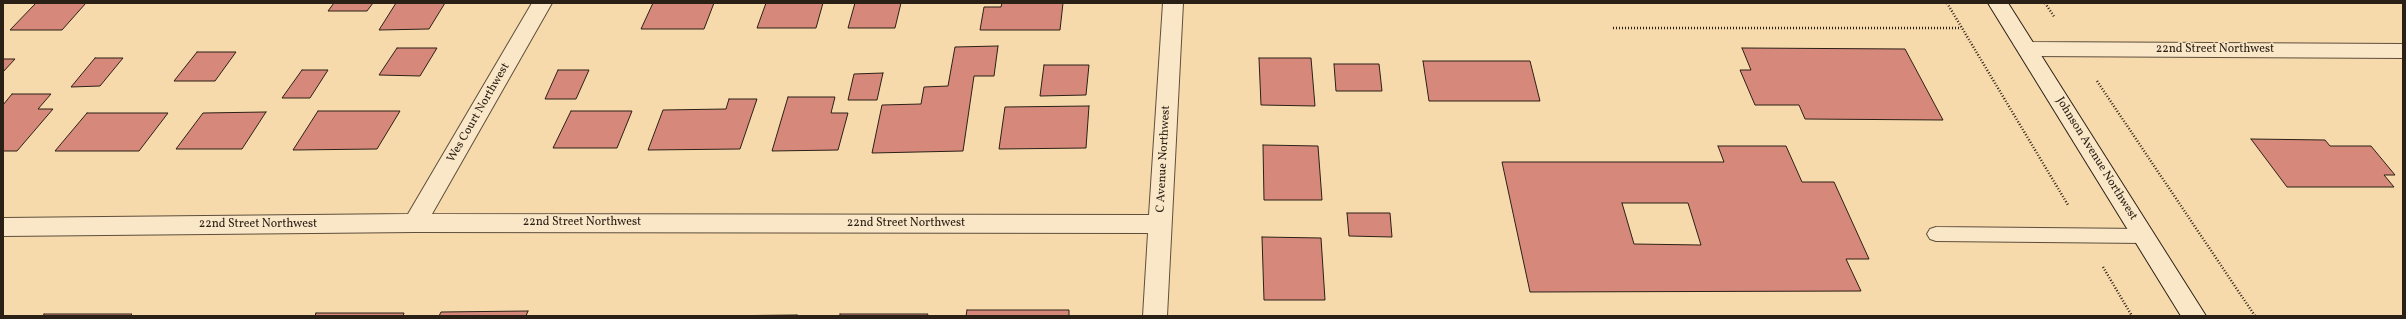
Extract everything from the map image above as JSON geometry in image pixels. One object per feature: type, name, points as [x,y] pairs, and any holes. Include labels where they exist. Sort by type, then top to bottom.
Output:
[{"type":"street","name":"Wes Court Northwest","points":[[415,223],[542,3]]},
{"type":"street","name":"C Avenue Northwest","points":[[1156,316],[1173,3]]},
{"type":"street","name":"Johnson Avenue Northwest","points":[[1998,3],[2194,316]]},
{"type":"street","name":"22nd Street Northwest","points":[[2028,49],[2403,51]]},
{"type":"street","name":"22nd Street Northwest","points":[[3,227],[415,223],[1160,224]]},
{"type":"lane","points":[[1936,234],[2144,236]]},
{"type":"path","points":[[1947,3],[2132,316]]},
{"type":"path","points":[[2045,3],[2255,316]]},
{"type":"path","points":[[1613,28],[1961,28]]},
{"type":"building","points":[[36,3],[86,3],[62,30],[10,30]]},
{"type":"building","points":[[334,3],[373,3],[367,11],[328,11]]},
{"type":"building","points":[[396,3],[445,3],[429,29],[379,30]]},
{"type":"building","points":[[653,3],[714,3],[704,29],[641,29]]},
{"type":"building","points":[[766,3],[823,3],[816,28],[757,28]]},
{"type":"building","points":[[855,3],[901,3],[895,28],[848,28]]},
{"type":"building","points":[[1002,3],[1063,3],[1060,30],[980,30],[984,7],[1001,7]]},
{"type":"building","points":[[998,46],[994,76],[974,76],[963,151],[872,153],[882,105],[921,104],[924,87],[948,86],[955,47]]},
{"type":"building","points":[[397,48],[437,48],[420,76],[379,75]]},
{"type":"building","points":[[1742,48],[1905,49],[1943,120],[1805,119],[1799,105],[1755,105],[1740,70],[1751,70]]},
{"type":"building","points":[[197,52],[236,52],[215,81],[174,81]]},
{"type":"building","points":[[95,58],[123,58],[100,86],[71,87]]},
{"type":"building","points":[[1259,58],[1311,58],[1315,106],[1261,105]]},
{"type":"building","points":[[3,59],[15,59],[3,72]]},
{"type":"building","points":[[1423,61],[1530,61],[1540,101],[1429,101]]},
{"type":"building","points":[[1334,64],[1379,64],[1382,91],[1336,91]]},
{"type":"building","points":[[1044,65],[1089,65],[1086,95],[1040,96]]},
{"type":"building","points":[[302,70],[328,70],[310,98],[282,98]]},
{"type":"building","points":[[558,70],[589,70],[576,99],[545,99]]},
{"type":"building","points":[[883,73],[877,100],[848,100],[854,74]]},
{"type":"building","points":[[12,94],[51,94],[38,109],[53,109],[17,151],[3,151],[3,105]]},
{"type":"building","points":[[788,97],[835,97],[831,113],[848,113],[838,150],[772,151]]},
{"type":"building","points":[[729,99],[757,99],[740,149],[648,150],[663,110],[726,109]]},
{"type":"building","points":[[1089,106],[1086,148],[999,149],[1005,107]]},
{"type":"building","points":[[318,111],[400,111],[377,149],[293,150]]},
{"type":"building","points":[[571,111],[632,111],[617,148],[553,148]]},
{"type":"building","points":[[266,112],[242,149],[176,149],[203,113]]},
{"type":"building","points":[[87,113],[168,113],[139,151],[55,151]]},
{"type":"building","points":[[2251,139],[2325,140],[2330,146],[2371,146],[2395,175],[2384,175],[2394,187],[2287,187]]},
{"type":"building","points":[[1263,145],[1318,146],[1322,200],[1264,200]]},
{"type":"building","points":[[1718,146],[1786,146],[1802,182],[1834,182],[1869,259],[1846,259],[1861,291],[1530,292],[1502,162],[1724,162]],"holes":[[[1622,203],[1688,203],[1701,245],[1634,244]]]},
{"type":"building","points":[[1347,213],[1390,213],[1392,237],[1349,236]]},
{"type":"building","points":[[1262,237],[1321,238],[1325,300],[1264,300]]},
{"type":"building","points":[[967,310],[1069,310],[1069,316],[966,316]]},
{"type":"building","points":[[528,311],[526,316],[439,316],[441,312]]},
{"type":"building","points":[[316,313],[404,313],[403,316],[315,316]]},
{"type":"building","points":[[44,314],[132,314],[130,316],[43,316]]},
{"type":"building","points":[[840,314],[928,314],[927,316],[840,316]]},
{"type":"building","points":[[797,315],[797,316],[709,316]]}]
